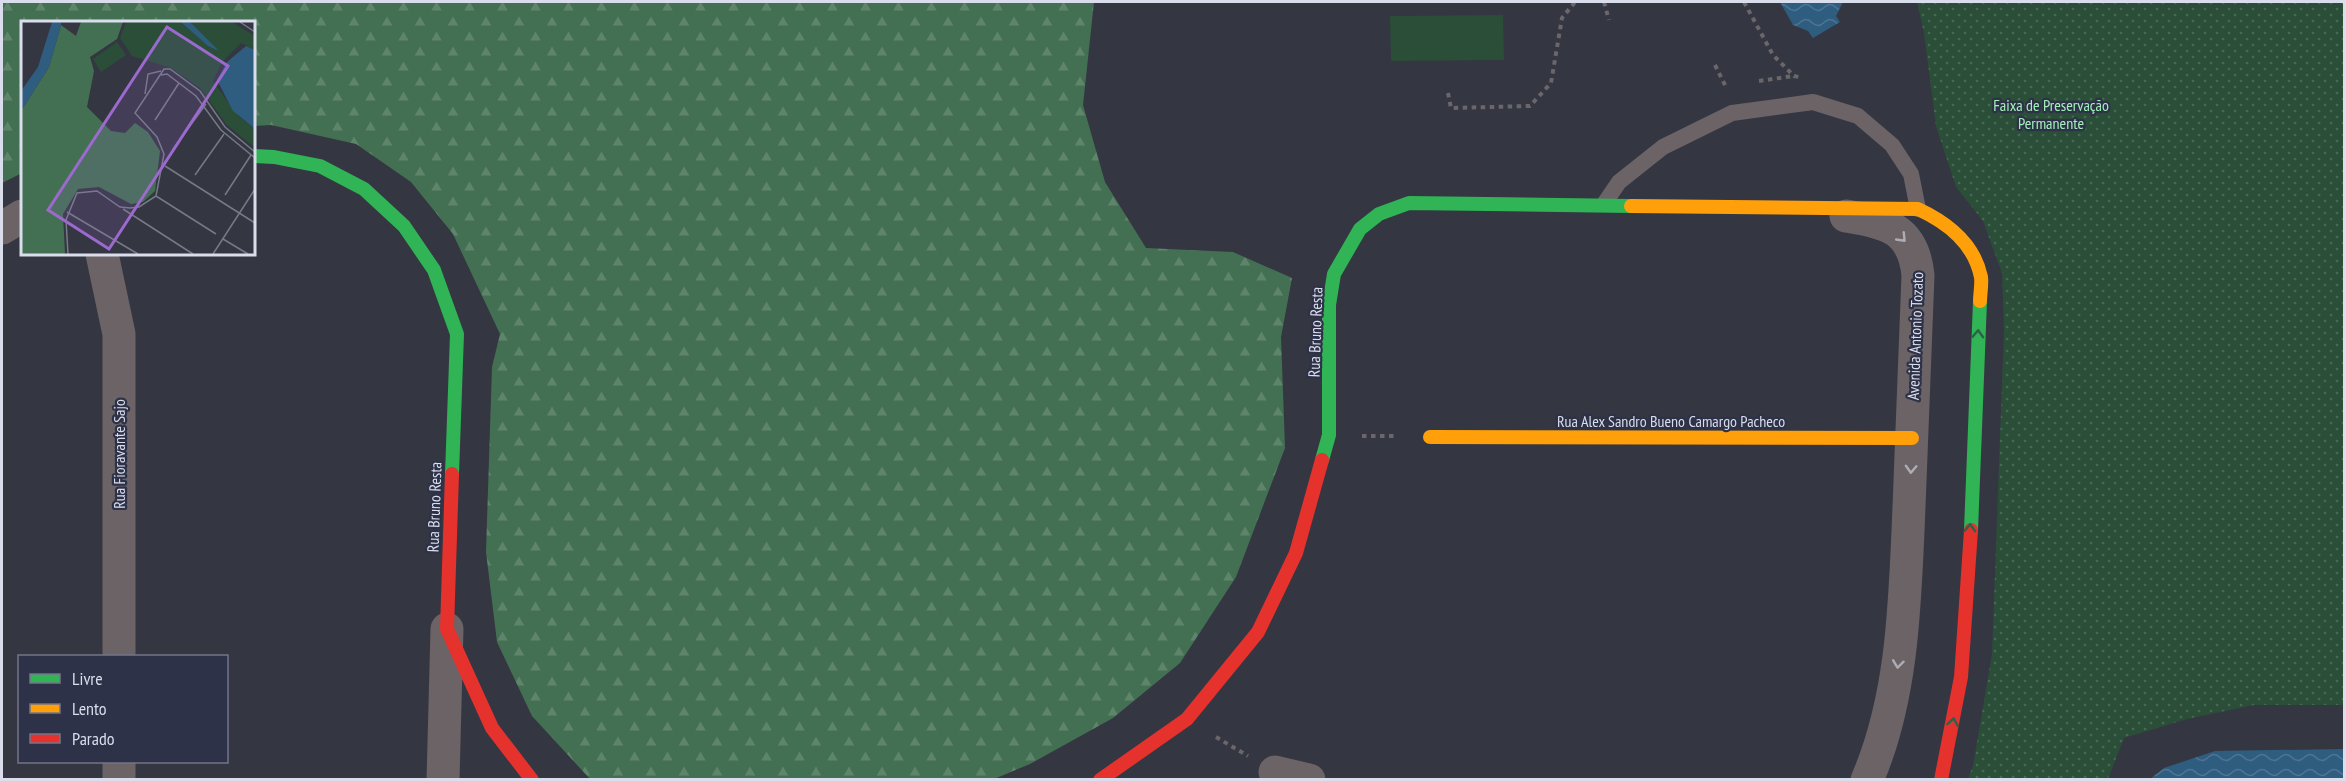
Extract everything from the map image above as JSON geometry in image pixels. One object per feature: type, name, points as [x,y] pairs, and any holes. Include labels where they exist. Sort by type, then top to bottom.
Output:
[{"type":"street","name":"Rua Bruno Resta","points":[[255,156],[274,157],[320,166],[364,189],[404,226],[434,270],[457,334],[447,629],[492,728],[532,780]]},
{"type":"street","name":"Rua Bruno Resta","points":[[1100,780],[1187,719],[1258,632],[1296,553],[1329,435],[1329,305],[1334,274],[1360,229],[1378,214],[1409,203],[1604,204],[1808,209]]},
{"type":"street","points":[[1808,209],[1918,208],[1943,219],[1961,234],[1973,252],[1981,278],[1968,591],[1960,677],[1941,780]]},
{"type":"street","name":"Avenida Antonio Tozato","points":[[1808,209],[1884,223],[1904,236],[1916,257],[1918,275],[1906,570],[1898,670],[1878,756],[1868,780]]},
{"type":"street","points":[[2,228],[21,217]]},
{"type":"street","name":"Rua Fioravante Sajo","points":[[102,255],[119,334],[119,655]]},
{"type":"street","name":"Rua Alex Sandro Bueno Camargo Pacheco","points":[[1430,437],[1912,438]]},
{"type":"street","points":[[443,780],[447,629]]},
{"type":"street","points":[[119,763],[119,780]]},
{"type":"street","points":[[1275,772],[1309,780]]},
{"type":"lane","points":[[1604,204],[1619,182],[1663,147],[1732,113],[1813,102],[1857,116],[1892,145],[1911,174],[1918,208]]},
{"type":"path","points":[[1448,93],[1451,108],[1530,106],[1551,83],[1562,18],[1575,2]]},
{"type":"path","points":[[1604,2],[1609,20]]},
{"type":"path","points":[[1715,65],[1728,90]]},
{"type":"path","points":[[1757,81],[1794,76]]},
{"type":"path","points":[[1329,435],[1430,437]]},
{"type":"path","points":[[1187,719],[1275,772]]},
{"type":"green space","points":[[2,2],[1094,2],[1083,105],[1105,182],[1146,248],[1233,252],[1292,278],[1281,337],[1285,448],[1236,577],[1180,663],[1113,718],[1030,764],[994,779],[590,779],[532,716],[497,642],[486,552],[492,367],[500,334],[453,234],[411,182],[356,144],[271,125],[255,126],[255,21],[21,21],[21,174],[2,183]]},
{"type":"green space","name":"Faixa de Preservação Permanente","points":[[1917,2],[2344,2],[2344,705],[2254,705],[2187,719],[2124,738],[2108,779],[1968,779],[1973,766],[1992,654],[2004,330],[2002,273],[1983,221],[1956,187],[1936,126],[1924,33]]},
{"type":"green space","points":[[1503,15],[1504,60],[1391,61],[1390,16]]},
{"type":"water","points":[[1780,2],[1843,2],[1836,16],[1840,22],[1813,38],[1808,31],[1793,25]]},
{"type":"water","points":[[2344,749],[2344,779],[2150,779],[2164,768],[2215,751]]},
{"type":"traffic: fast","points":[[255,156],[274,157],[320,166],[364,189],[404,226],[434,270],[457,334],[452,474]]},
{"type":"traffic: fast","points":[[1322,460],[1329,435],[1329,305],[1334,274],[1360,229],[1379,214],[1409,203],[1631,206]]},
{"type":"traffic: fast","points":[[1971,530],[1980,301]]},
{"type":"traffic: slow","points":[[1631,206],[1918,209],[1940,221],[1966,244],[1978,265],[1981,277],[1980,301]]},
{"type":"traffic: slow","points":[[1430,437],[1912,438]]},
{"type":"traffic: jam","points":[[1100,780],[1187,719],[1258,632],[1296,553],[1322,460]]},
{"type":"traffic: jam","points":[[452,474],[447,629],[492,728],[532,780]]},
{"type":"traffic: jam","points":[[1941,780],[1961,677],[1971,530]]}]
